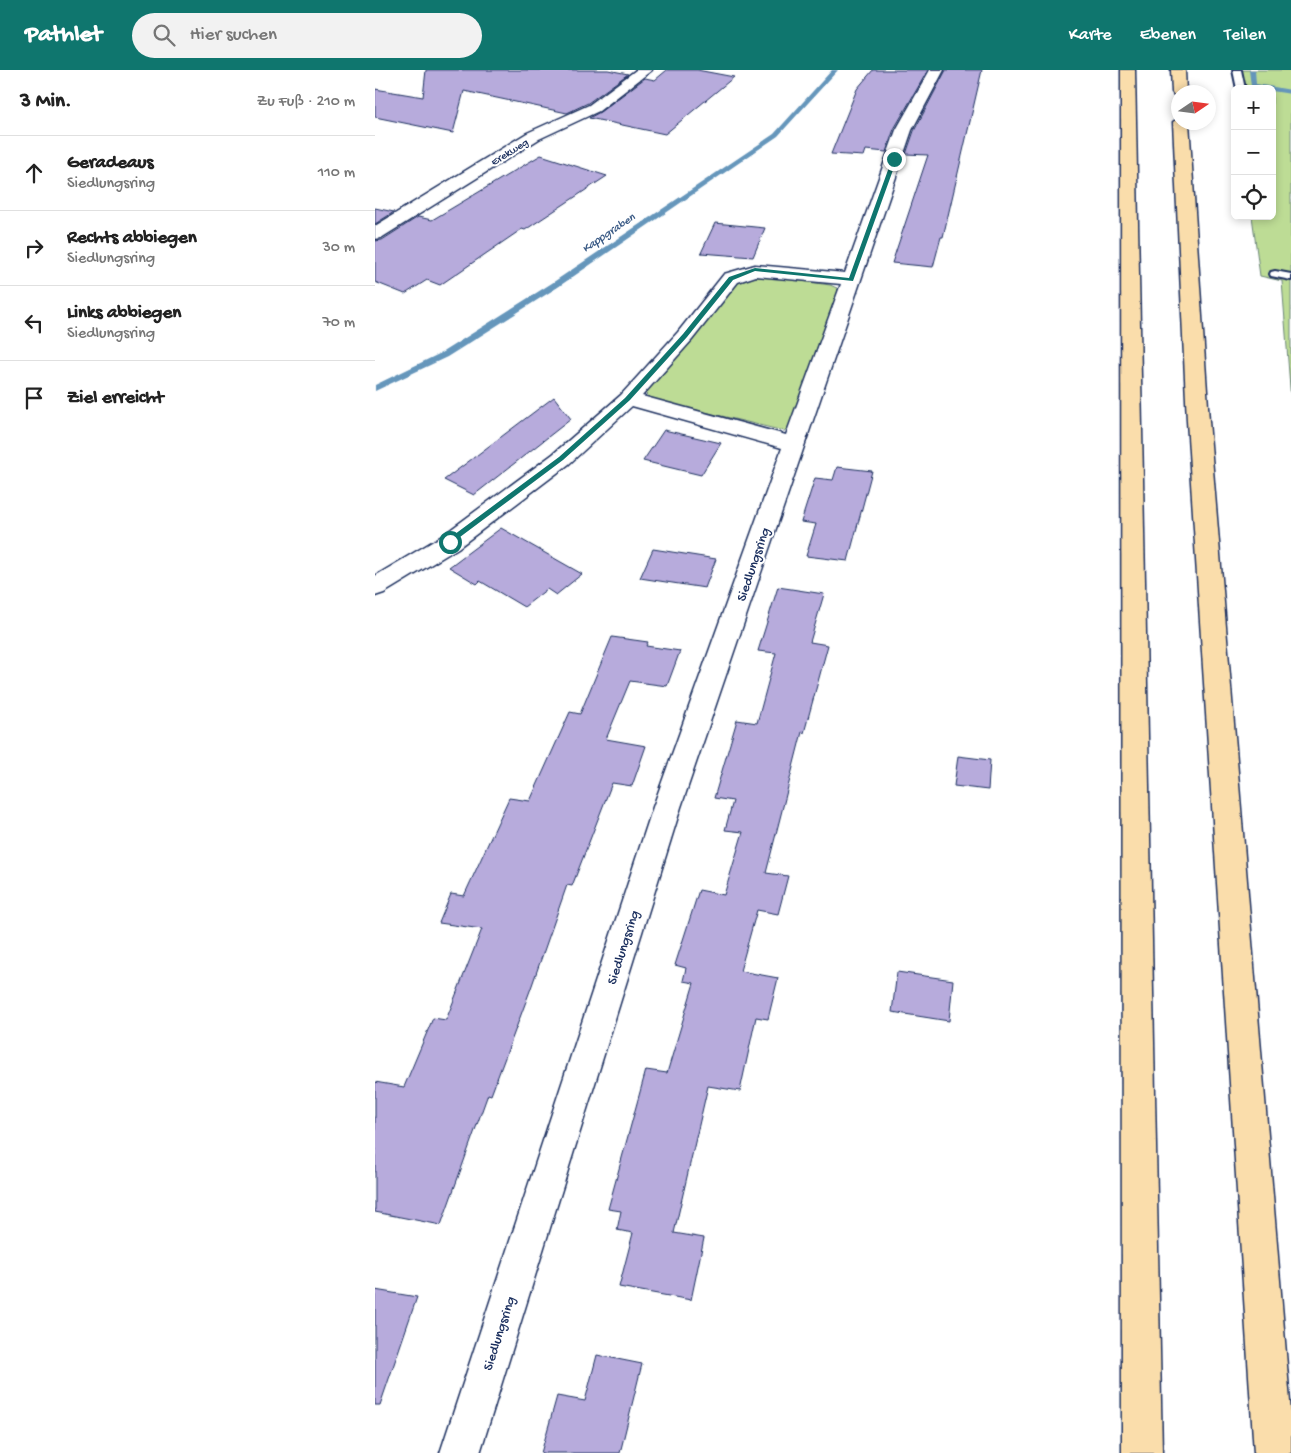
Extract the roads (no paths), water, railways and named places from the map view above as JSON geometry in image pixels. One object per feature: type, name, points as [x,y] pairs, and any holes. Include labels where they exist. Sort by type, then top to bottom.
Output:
[{"type":"highway","points":[[1128,70],[1142,1453]]},
{"type":"highway","points":[[1178,70],[1179,85]]},
{"type":"highway","points":[[1181,130],[1199,431],[1274,1453]]},
{"type":"street","name":"Erekweg","points":[[375,234],[533,136],[594,108],[645,70]]},
{"type":"street","name":"Siedlungsring","points":[[460,1453],[667,807],[904,130],[937,70]]},
{"type":"street","points":[[375,587],[450,542],[561,458],[628,399],[685,336],[731,278],[755,270],[851,280]]},
{"type":"street","points":[[628,399],[794,444]]},
{"type":"lane","points":[[1237,70],[1240,85]]},
{"type":"lane","points":[[1275,274],[1291,277]]},
{"type":"waterway","name":"Kappgraben","points":[[375,388],[444,355],[555,285],[776,135],[835,70]]},
{"type":"waterway","points":[[1252,70],[1253,85]]},
{"type":"waterway","points":[[1276,90],[1291,92]]}]
